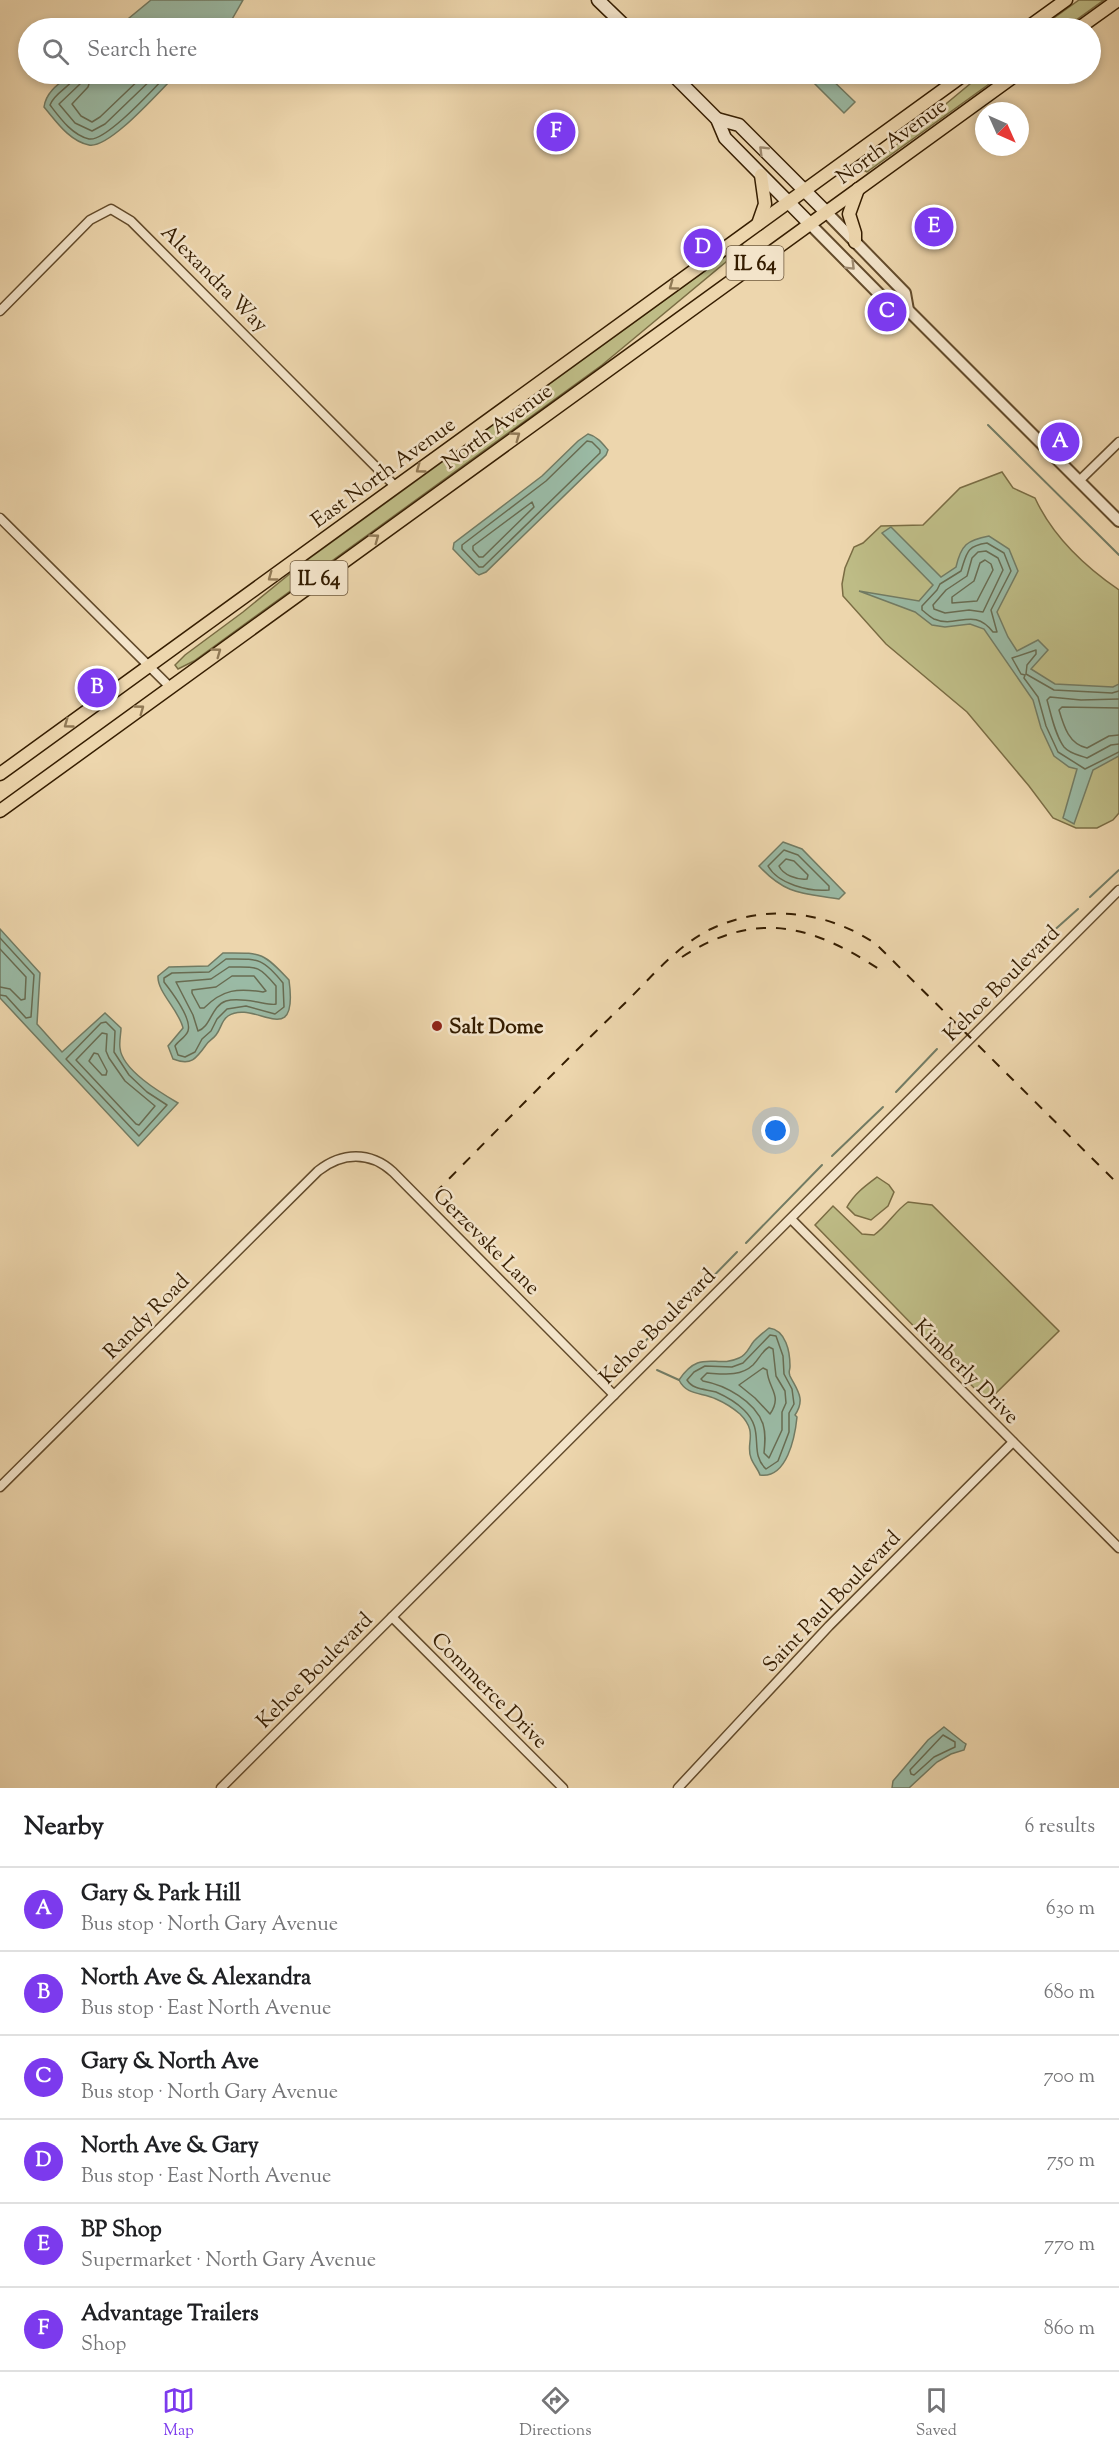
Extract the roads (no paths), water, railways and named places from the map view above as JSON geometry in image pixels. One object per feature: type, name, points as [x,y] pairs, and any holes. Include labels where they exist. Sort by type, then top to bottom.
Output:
[{"type":"main road","points":[[598,0],[617,18]]},
{"type":"main road","points":[[1041,18],[1066,0]]},
{"type":"main road","points":[[1092,18],[1118,0]]},
{"type":"main road","points":[[682,84],[717,119],[724,138],[810,224]]},
{"type":"main road","name":"North Avenue","points":[[788,202],[951,84]]},
{"type":"main road","name":"North Avenue","points":[[0,811],[1003,84]]},
{"type":"main road","points":[[717,119],[739,125],[826,212]]},
{"type":"main road","points":[[758,225],[765,204],[761,176]]},
{"type":"main road","points":[[855,242],[855,233],[849,214],[858,189]]},
{"type":"main road","name":"East North Avenue","points":[[0,774],[788,202]]},
{"type":"street","name":"Alexandra Way","points":[[0,311],[90,220],[111,209],[137,226],[395,486]]},
{"type":"street","points":[[826,212],[905,293],[908,310]]},
{"type":"street","points":[[810,224],[891,306],[908,310],[1119,520]]},
{"type":"street","points":[[1080,481],[1119,442]]},
{"type":"street","points":[[0,518],[170,687]]},
{"type":"street","name":"Kehoe Boulevard","points":[[221,1788],[1119,890]]},
{"type":"street","name":"Gerzevske Lane","points":[[318,1171],[336,1160],[363,1155],[387,1166],[614,1395]]},
{"type":"street","name":"Randy Road","points":[[0,1487],[318,1171]]},
{"type":"street","name":"Kimberly Drive","points":[[791,1219],[1119,1548]]},
{"type":"street","name":"Saint Paul Boulevard","points":[[678,1788],[829,1626],[1013,1442]]},
{"type":"street","name":"Commerce Drive","points":[[392,1617],[563,1788]]},
{"type":"water","points":[[151,0],[243,0],[233,18],[129,18]]},
{"type":"water","points":[[58,84],[167,84],[122,128],[98,144],[89,145],[69,135],[44,107],[51,92]]},
{"type":"water","points":[[815,84],[836,84],[855,102],[844,113]]},
{"type":"water","points":[[588,434],[597,438],[604,445],[608,450],[606,455],[486,572],[479,575],[476,573],[453,549],[454,543],[542,476]]},
{"type":"water","points":[[891,527],[941,577],[956,567],[960,553],[975,539],[989,536],[1009,549],[1018,571],[997,612],[1017,651],[1038,640],[1048,650],[1031,669],[1055,684],[1113,687],[1119,684],[1119,756],[1093,770],[1074,824],[1063,818],[1077,769],[1069,767],[1054,756],[1041,728],[1033,700],[984,629],[970,624],[945,627],[932,625],[915,612],[859,591],[919,601],[933,585],[882,533]]},
{"type":"water","points":[[783,842],[802,849],[845,893],[839,899],[805,894],[778,883],[759,866]]},
{"type":"water","points":[[0,929],[40,973],[37,1024],[62,1052],[105,1013],[121,1028],[120,1048],[128,1064],[143,1080],[178,1103],[138,1146],[0,998]]},
{"type":"water","points":[[223,953],[253,954],[273,964],[289,980],[290,1002],[287,1014],[281,1019],[272,1019],[238,1012],[224,1020],[216,1035],[192,1060],[184,1062],[173,1059],[168,1046],[183,1028],[161,988],[158,976],[169,967],[208,966]]},
{"type":"water","points":[[769,1328],[779,1333],[786,1343],[790,1360],[789,1374],[799,1395],[800,1404],[795,1415],[797,1417],[792,1445],[783,1464],[769,1474],[760,1475],[750,1453],[750,1432],[746,1421],[731,1407],[719,1400],[686,1389],[679,1380],[687,1370],[701,1362],[723,1362],[742,1357],[754,1341]]},
{"type":"water","points":[[944,1727],[966,1744],[964,1750],[937,1762],[909,1788],[892,1788],[893,1781],[928,1740]]},
{"type":"waterway","points":[[988,425],[1119,555]]},
{"type":"waterway","points":[[1090,897],[1119,870]]},
{"type":"waterway","points":[[995,991],[1050,934],[1078,909]]},
{"type":"waterway","points":[[965,1018],[968,1015]]},
{"type":"waterway","points":[[948,1036],[953,1030]]},
{"type":"waterway","points":[[896,1092],[937,1049]]},
{"type":"waterway","points":[[832,1156],[883,1107]]},
{"type":"waterway","points":[[746,1243],[822,1165]]},
{"type":"waterway","points":[[619,1374],[637,1356],[641,1345],[670,1322],[679,1309],[737,1252]]},
{"type":"waterway","points":[[657,1370],[679,1380]]},
{"type":"railway","points":[[435,1193],[551,1075],[686,944],[711,929],[732,921],[774,914],[796,914],[817,918],[837,924],[876,944],[1119,1185]]},
{"type":"railway","points":[[682,957],[709,942],[735,932],[760,928],[784,929],[808,934],[832,943],[882,971]]},
{"type":"place","name":"Advantage Trailers","points":[[556,132]]},
{"type":"place","name":"BP Shop","points":[[934,227]]},
{"type":"place","name":"North Ave & Gary","points":[[703,248]]},
{"type":"place","name":"Gary & North Ave","points":[[887,312]]},
{"type":"place","name":"Gary & Park Hill","points":[[1060,442]]},
{"type":"place","name":"North Ave & Alexandra","points":[[97,688]]},
{"type":"place","name":"Salt Dome","points":[[437,1026]]}]
